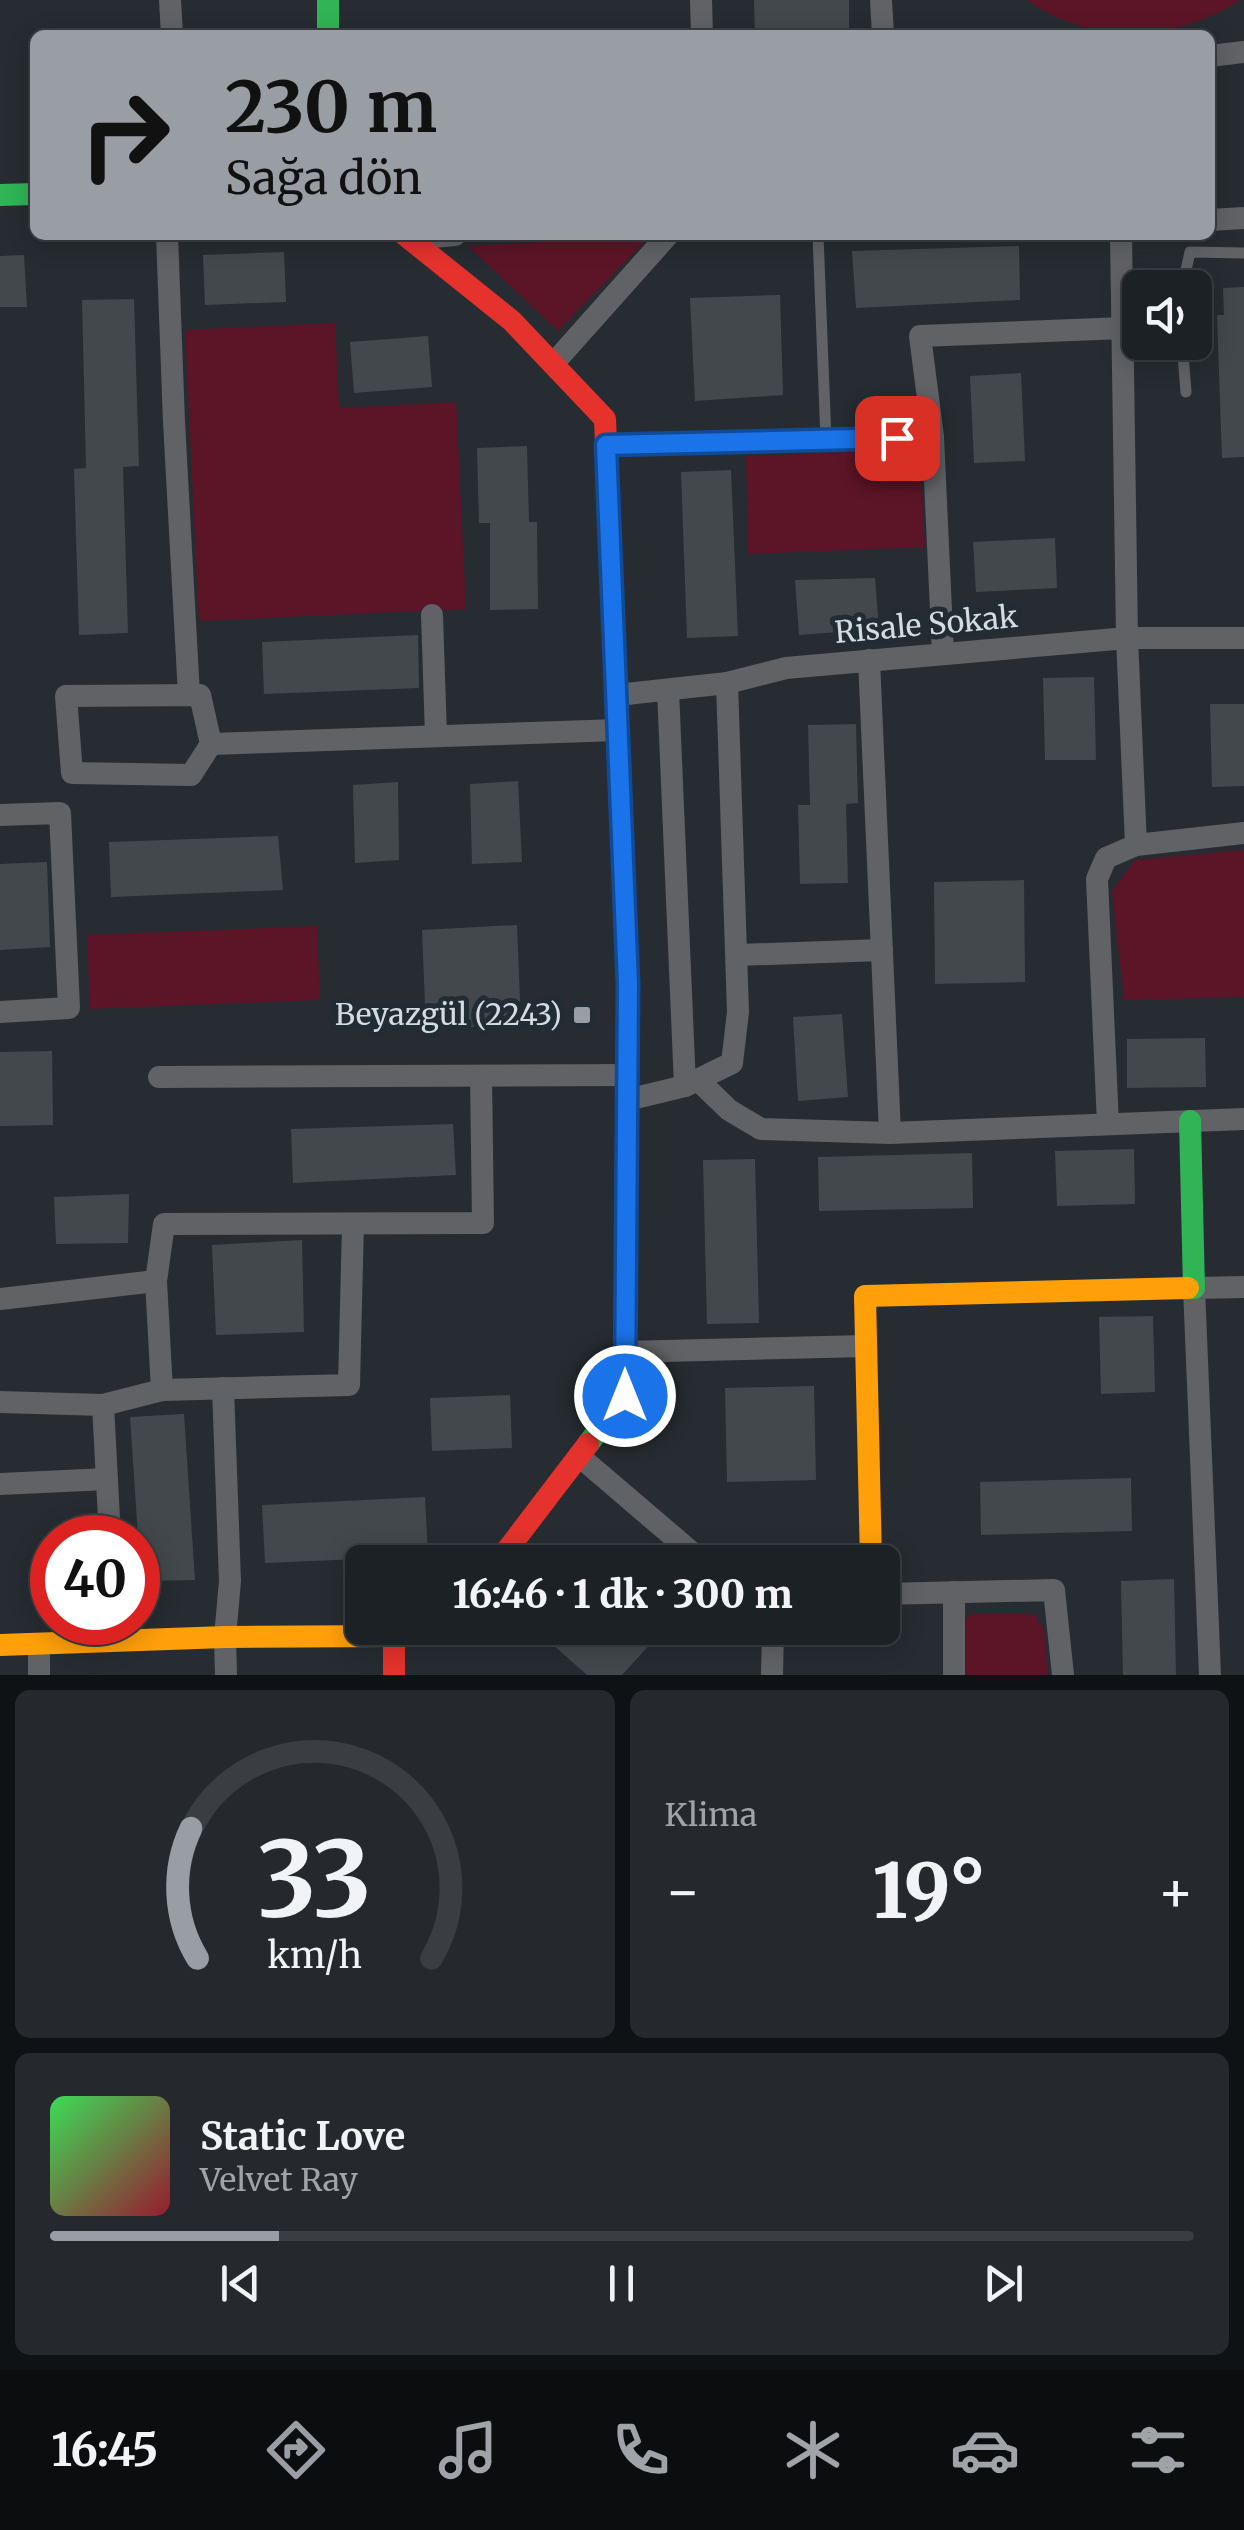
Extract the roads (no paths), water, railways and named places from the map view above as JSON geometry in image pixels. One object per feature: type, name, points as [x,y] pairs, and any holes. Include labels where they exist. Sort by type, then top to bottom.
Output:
[{"type":"street","points":[[170,0],[172,30]]},
{"type":"street","points":[[328,0],[328,30]]},
{"type":"street","points":[[701,0],[702,30]]},
{"type":"street","points":[[880,0],[882,30]]},
{"type":"street","points":[[1215,55],[1244,52]]},
{"type":"street","points":[[0,195],[30,194]]},
{"type":"street","points":[[1215,220],[1244,218]]},
{"type":"street","points":[[167,240],[189,695]]},
{"type":"street","points":[[411,240],[512,320],[606,419],[628,984],[625,1396],[511,1545]]},
{"type":"street","points":[[552,364],[664,240]]},
{"type":"street","points":[[1121,240],[1122,282]]},
{"type":"street","points":[[944,654],[933,437],[920,336],[1122,328]]},
{"type":"street","points":[[1123,360],[1127,638],[1136,845]]},
{"type":"street","points":[[606,445],[933,437]]},
{"type":"street","points":[[432,615],[436,736]]},
{"type":"street","name":"Risale Sokak","points":[[616,695],[727,683],[786,668],[869,660],[1127,638],[1244,638]]},
{"type":"street","points":[[869,660],[890,1132]]},
{"type":"street","points":[[627,1100],[691,1083],[732,1063],[738,1012],[727,683]]},
{"type":"street","points":[[668,690],[691,1083]]},
{"type":"street","points":[[200,695],[211,744],[191,775],[72,773],[66,696],[200,695]]},
{"type":"street","points":[[211,744],[618,730]]},
{"type":"street","points":[[0,815],[60,812],[70,1008],[0,1012]]},
{"type":"street","points":[[1108,1124],[1098,879],[1106,858],[1136,845],[1244,834]]},
{"type":"street","points":[[736,955],[882,950]]},
{"type":"street","points":[[160,1077],[627,1075]]},
{"type":"street","points":[[162,1390],[156,1281],[164,1224],[483,1223],[481,1076]]},
{"type":"street","points":[[691,1083],[761,1129],[890,1132],[1244,1119]]},
{"type":"street","points":[[1190,1121],[1210,1675]]},
{"type":"street","points":[[0,1402],[103,1405],[162,1390],[349,1385],[353,1224]]},
{"type":"street","points":[[0,1299],[156,1281]]},
{"type":"street","points":[[871,1545],[866,1296],[1244,1288]]},
{"type":"street","points":[[625,1352],[866,1346]]},
{"type":"street","points":[[223,1388],[230,1581],[226,1675]]},
{"type":"street","points":[[103,1405],[109,1515]]},
{"type":"street","points":[[579,1456],[683,1545]]},
{"type":"street","points":[[0,1484],[107,1479]]},
{"type":"street","points":[[900,1594],[1054,1590],[1062,1675]]},
{"type":"street","points":[[954,1592],[954,1675]]},
{"type":"street","points":[[160,1634],[225,1638],[345,1634]]},
{"type":"street","points":[[0,1645],[30,1644]]},
{"type":"street","points":[[38,1645],[40,1675]]},
{"type":"street","points":[[394,1675],[401,1645]]},
{"type":"street","points":[[772,1675],[773,1645]]},
{"type":"lane","points":[[818,240],[826,440]]},
{"type":"lane","points":[[1186,270],[1190,252],[1244,254]]},
{"type":"lane","points":[[1183,360],[1186,392]]},
{"type":"place","name":"Beyazgül (2243)","points":[[582,1015]]}]
